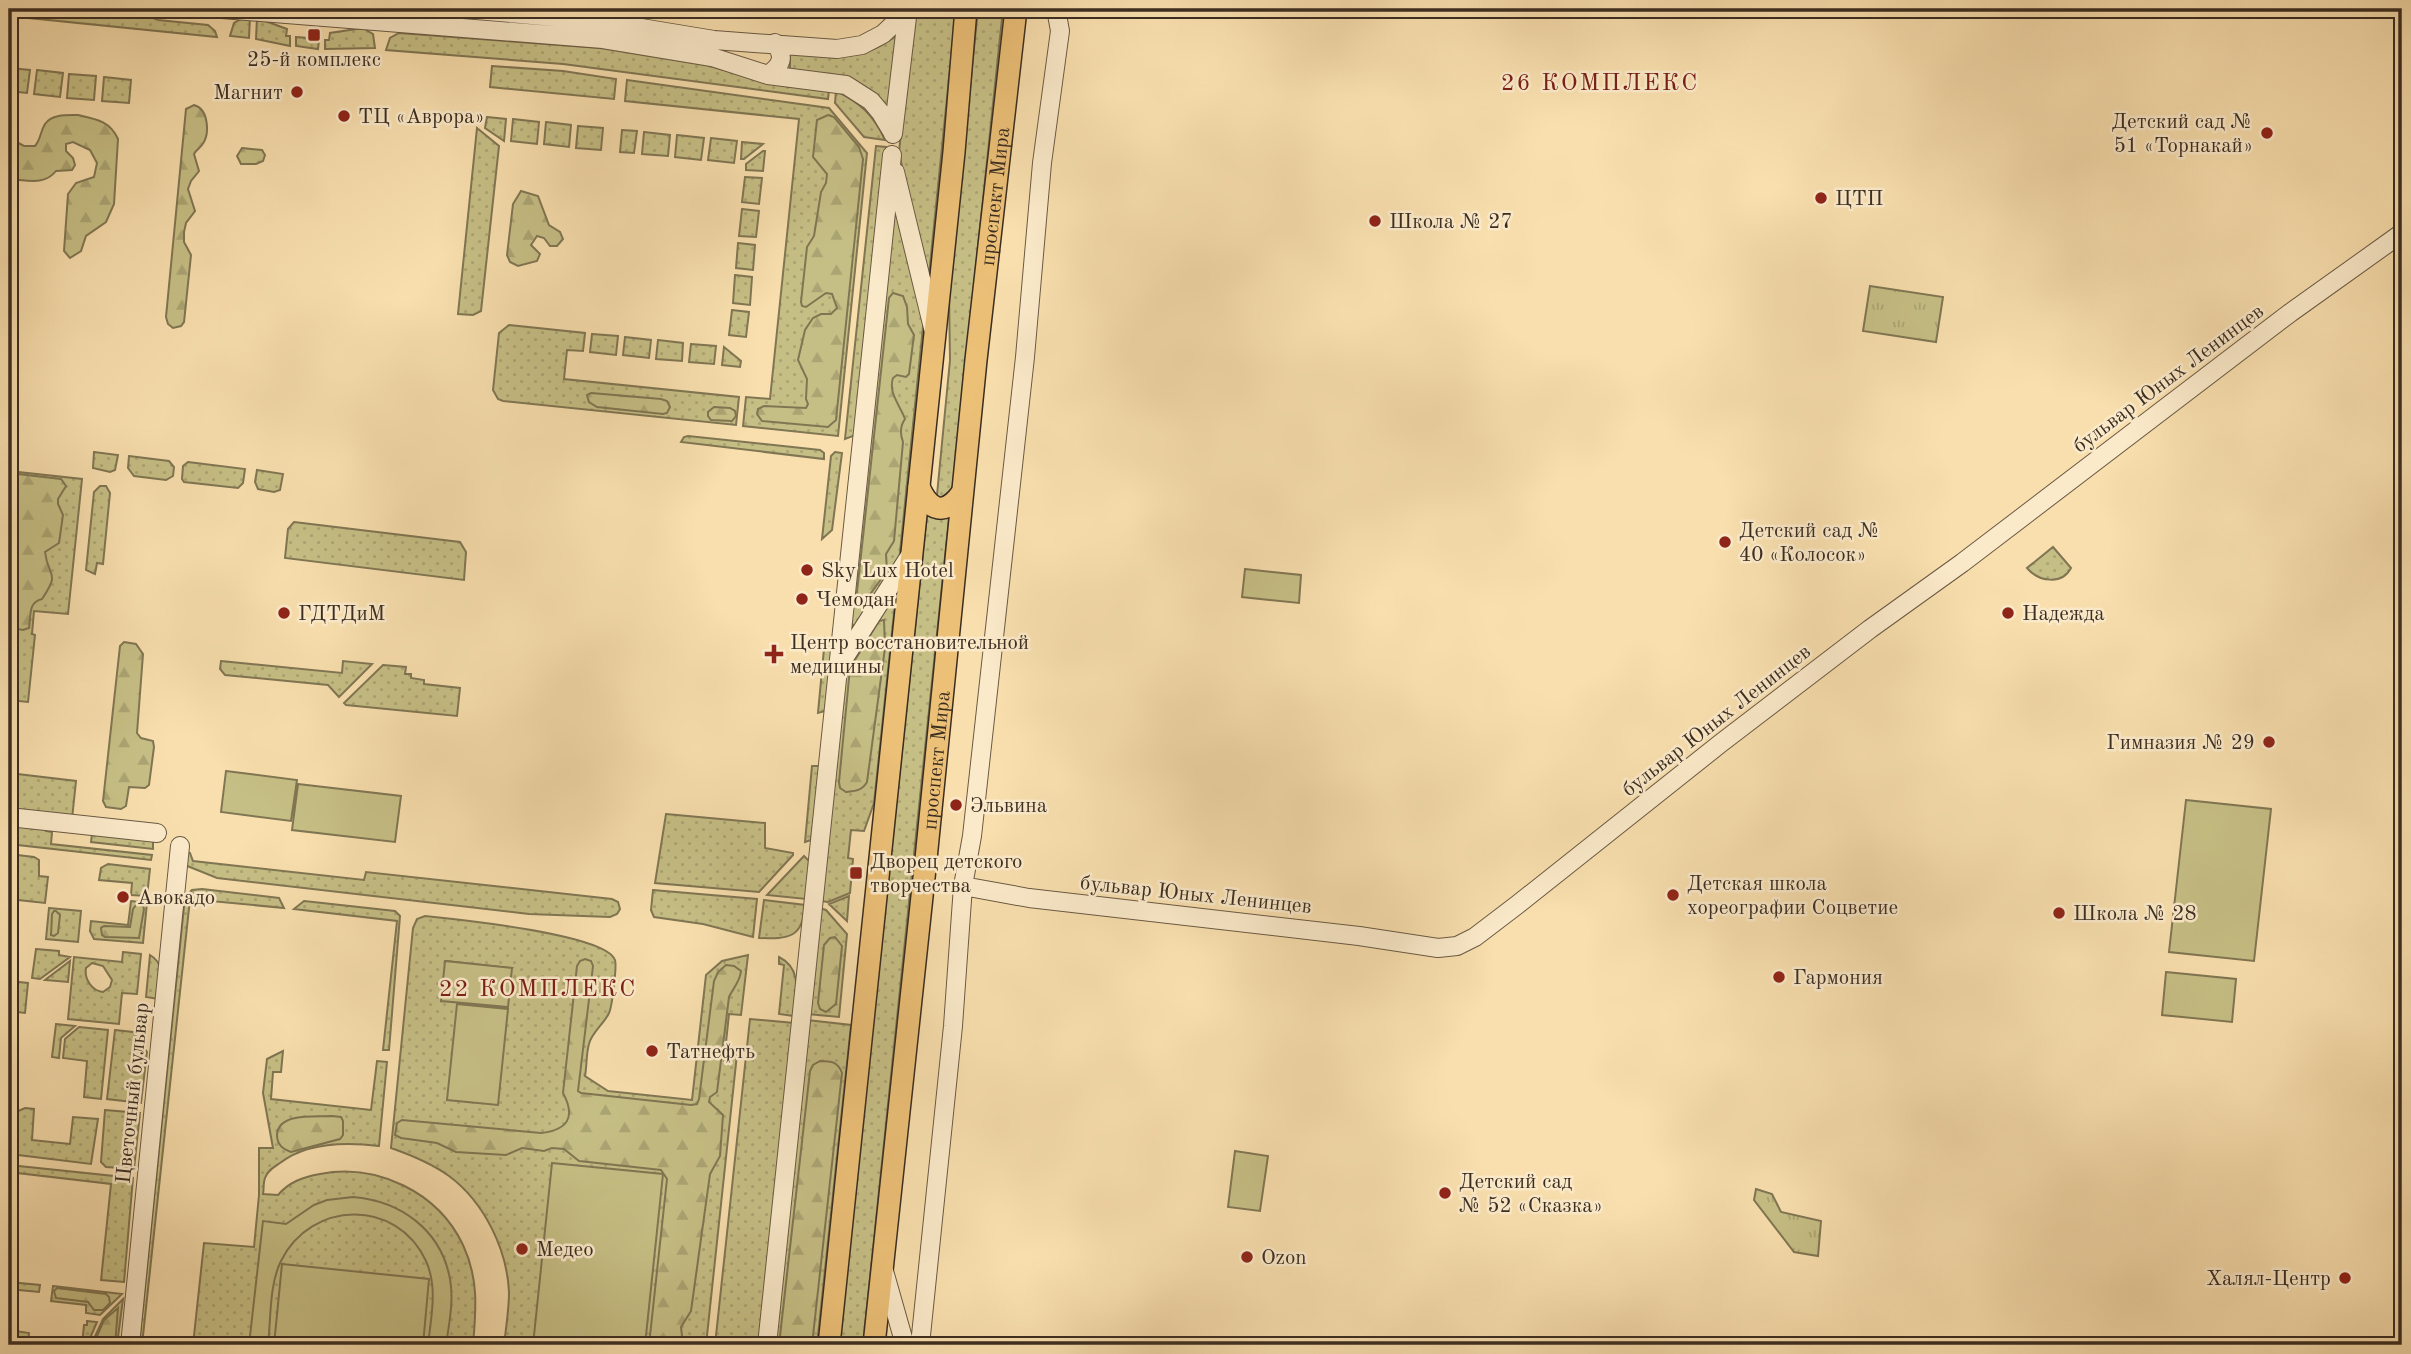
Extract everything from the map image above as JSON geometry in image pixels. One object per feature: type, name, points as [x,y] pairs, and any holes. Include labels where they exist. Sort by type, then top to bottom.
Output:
[{"type":"main road","points":[[829,1345],[935,336],[966,9]]},
{"type":"main road","name":"проспект Мира","points":[[874,1345],[962,493],[1016,9]]},
{"type":"main road","points":[[919,487],[925,500],[931,506],[939,508],[947,508],[955,503],[962,493]]},
{"type":"street","points":[[222,9],[603,39],[712,57],[768,75],[846,85],[870,101],[893,133]]},
{"type":"street","points":[[464,9],[599,21],[714,40],[838,49],[862,45],[883,34],[906,9]]},
{"type":"street","points":[[767,1345],[906,9]]},
{"type":"street","points":[[920,1345],[953,1026],[963,886],[972,836],[1025,357],[1042,163],[1060,31],[1056,9]]},
{"type":"street","points":[[768,75],[781,62],[780,50],[775,43]]},
{"type":"street","points":[[892,155],[935,336]]},
{"type":"street","name":"бульвар Юных Ленинцев","points":[[963,886],[1029,898],[1325,932],[1438,948],[1457,946],[1475,937],[1870,629],[1973,555],[2290,313],[2402,233]]},
{"type":"street","points":[[837,669],[911,554]]},
{"type":"street","points":[[9,817],[157,833]]},
{"type":"street","name":"Цветочный бульвар","points":[[130,1345],[180,846]]},
{"type":"street","points":[[882,1263],[905,1345]]},
{"type":"green space","points":[[9,9],[130,9],[158,20],[208,25],[217,37],[9,16]]},
{"type":"green space","points":[[914,9],[956,9],[929,275],[899,152]]},
{"type":"green space","points":[[978,9],[1003,9],[952,494],[939,499],[937,495],[950,360],[949,295]]},
{"type":"green space","points":[[250,17],[249,38],[230,36],[234,23]]},
{"type":"green space","points":[[257,18],[287,29],[286,36],[290,36],[290,46],[256,39]]},
{"type":"green space","points":[[363,28],[373,34],[375,48],[325,49],[325,40],[329,40],[330,33]]},
{"type":"green space","points":[[399,33],[600,48],[710,66],[767,82],[829,90],[828,99],[563,64],[386,50],[390,38]]},
{"type":"green space","points":[[899,33],[890,110],[868,88],[857,82],[834,75],[790,70],[790,52],[835,56],[861,54],[886,43]]},
{"type":"green space","points":[[296,37],[319,39],[318,49],[296,46]]},
{"type":"green space","points":[[492,66],[563,71],[616,79],[614,99],[490,87]]},
{"type":"green space","points":[[9,68],[30,70],[27,93],[9,91]]},
{"type":"green space","points":[[37,70],[63,73],[60,97],[34,94]]},
{"type":"green space","points":[[69,74],[96,76],[94,100],[67,98]]},
{"type":"green space","points":[[104,77],[131,80],[129,103],[102,101]]},
{"type":"green space","points":[[627,80],[829,108],[867,153],[838,436],[743,426],[746,397],[770,399],[799,119],[625,101]]},
{"type":"green space","points":[[836,91],[865,111],[885,140],[864,137],[835,103]]},
{"type":"green space","points":[[194,105],[203,112],[207,129],[205,141],[194,154],[199,171],[188,189],[195,211],[186,223],[184,232],[184,242],[191,255],[184,322],[173,328],[166,317],[186,109]]},
{"type":"green space","points":[[78,115],[107,125],[118,139],[114,204],[106,222],[86,236],[81,251],[70,258],[64,251],[68,194],[76,183],[94,177],[97,163],[90,150],[73,142],[66,144],[66,151],[73,158],[75,165],[72,170],[56,171],[41,180],[9,179],[9,138],[24,146],[35,146],[43,127],[52,118]]},
{"type":"green space","points":[[828,115],[834,117],[859,147],[863,159],[836,420],[828,427],[762,421],[757,414],[758,409],[764,406],[806,408],[807,379],[798,360],[805,330],[813,318],[821,314],[831,314],[837,308],[832,294],[826,293],[806,307],[802,306],[801,302],[807,247],[814,236],[821,192],[827,174],[813,157],[817,120]]},
{"type":"green space","points":[[487,117],[506,119],[504,141],[485,128]]},
{"type":"green space","points":[[513,119],[539,122],[537,144],[511,141]]},
{"type":"green space","points":[[546,122],[571,125],[569,147],[544,144]]},
{"type":"green space","points":[[578,126],[603,128],[601,150],[576,148]]},
{"type":"green space","points":[[477,128],[499,146],[481,311],[473,315],[458,314]]},
{"type":"green space","points":[[622,130],[637,131],[634,153],[620,152]]},
{"type":"green space","points":[[644,132],[670,135],[668,156],[642,154]]},
{"type":"green space","points":[[677,135],[704,138],[701,160],[675,157]]},
{"type":"green space","points":[[711,138],[737,141],[734,163],[708,160]]},
{"type":"green space","points":[[742,142],[763,144],[741,159]]},
{"type":"green space","points":[[876,146],[886,147],[857,430],[853,436],[845,439]]},
{"type":"green space","points":[[242,148],[262,150],[265,155],[263,161],[241,164],[237,156]]},
{"type":"green space","points":[[763,151],[763,171],[746,170],[746,164]]},
{"type":"green space","points":[[745,177],[762,178],[759,204],[742,202]]},
{"type":"green space","points":[[521,191],[538,196],[549,225],[560,232],[563,239],[557,246],[550,246],[544,238],[537,236],[531,245],[540,254],[537,261],[518,266],[510,262],[507,255],[513,204]]},
{"type":"green space","points":[[894,198],[924,317],[899,562],[855,627],[850,622]]},
{"type":"green space","points":[[742,209],[759,211],[756,237],[739,236]]},
{"type":"green space","points":[[738,243],[755,245],[753,270],[736,268]]},
{"type":"green space","points":[[735,275],[752,277],[750,305],[733,303]]},
{"type":"green space","points":[[1870,286],[1943,297],[1936,342],[1863,331]]},
{"type":"green space","points":[[893,293],[903,296],[908,324],[914,335],[909,374],[906,377],[897,375],[892,383],[893,394],[905,419],[901,430],[903,442],[894,541],[886,554],[887,571],[868,597],[859,598],[857,592],[889,298]]},
{"type":"green space","points":[[732,310],[749,312],[746,337],[729,335]]},
{"type":"green space","points":[[509,325],[585,333],[583,351],[567,350],[564,379],[739,397],[736,425],[498,399],[493,390],[499,333]]},
{"type":"green space","points":[[592,334],[618,336],[616,355],[590,352]]},
{"type":"green space","points":[[625,337],[651,340],[649,358],[623,355]]},
{"type":"green space","points":[[658,340],[683,343],[682,361],[656,359]]},
{"type":"green space","points":[[691,344],[716,346],[714,364],[689,362]]},
{"type":"green space","points":[[724,347],[741,361],[740,367],[722,365]]},
{"type":"green space","points":[[591,393],[661,399],[667,401],[670,407],[667,413],[663,414],[597,407],[589,402],[587,395]]},
{"type":"green space","points":[[714,407],[730,408],[735,411],[736,416],[732,421],[711,420],[708,412]]},
{"type":"green space","points":[[688,436],[820,450],[824,453],[824,459],[681,442]]},
{"type":"green space","points":[[94,452],[118,455],[115,470],[110,472],[93,468]]},
{"type":"green space","points":[[835,452],[842,453],[832,530],[822,539],[831,456]]},
{"type":"green space","points":[[129,456],[169,461],[174,467],[173,476],[166,480],[134,476],[128,468]]},
{"type":"green space","points":[[188,462],[245,469],[243,483],[238,488],[184,482],[183,466]]},
{"type":"green space","points":[[257,470],[283,474],[280,490],[274,492],[258,489],[255,482]]},
{"type":"green space","points":[[9,471],[82,479],[68,614],[34,611],[32,634],[35,635],[28,702],[9,700]]},
{"type":"green space","points":[[9,473],[61,479],[66,486],[58,499],[63,515],[59,543],[45,552],[52,575],[51,584],[42,599],[32,606],[29,628],[18,629],[13,634],[17,650],[9,670],[9,598],[13,569],[9,560]]},
{"type":"green space","points":[[100,486],[106,486],[110,493],[103,564],[97,563],[95,574],[86,570],[94,492]]},
{"type":"green space","points":[[927,514],[949,518],[863,1345],[839,1345]]},
{"type":"green space","points":[[294,522],[460,542],[466,552],[464,580],[285,558],[288,529]]},
{"type":"green space","points":[[2053,547],[2071,568],[2067,573],[2050,580],[2032,573],[2027,568]]},
{"type":"green space","points":[[1245,569],[1301,575],[1299,603],[1242,597]]},
{"type":"green space","points":[[896,594],[874,803],[864,831],[851,830],[848,858],[853,859],[850,893],[828,902],[820,901],[844,670]]},
{"type":"green space","points":[[884,620],[885,648],[867,782],[861,789],[846,792],[840,788],[839,782],[850,668],[879,621]]},
{"type":"green space","points":[[825,638],[833,645],[825,711],[818,713]]},
{"type":"green space","points":[[124,642],[136,644],[143,654],[137,733],[141,738],[153,741],[154,747],[149,785],[145,788],[129,787],[126,806],[121,809],[106,807],[103,801],[120,646]]},
{"type":"green space","points":[[221,661],[342,673],[343,661],[372,664],[339,697],[328,685],[225,675],[220,669]]},
{"type":"green space","points":[[383,665],[406,667],[405,674],[424,680],[424,684],[460,688],[457,716],[346,705],[344,703]]},
{"type":"green space","points":[[812,766],[821,766],[811,840],[805,842]]},
{"type":"green space","points":[[226,771],[297,780],[291,821],[221,812]]},
{"type":"green space","points":[[9,773],[76,781],[72,819],[9,813]]},
{"type":"green space","points":[[298,784],[401,796],[395,842],[292,830]]},
{"type":"green space","points":[[2186,800],[2271,809],[2254,961],[2169,952]]},
{"type":"green space","points":[[666,814],[765,823],[765,848],[793,855],[759,892],[655,883]]},
{"type":"green space","points":[[9,821],[47,825],[46,831],[52,832],[51,844],[152,855],[151,860],[9,844]]},
{"type":"green space","points":[[92,834],[153,841],[153,849],[91,842]]},
{"type":"green space","points":[[187,852],[193,861],[364,880],[366,872],[612,899],[618,902],[620,909],[610,917],[529,914],[217,878],[185,865]]},
{"type":"green space","points":[[9,854],[39,860],[39,876],[48,877],[45,903],[9,899]]},
{"type":"green space","points":[[804,856],[810,862],[806,899],[767,895]]},
{"type":"green space","points":[[108,864],[150,869],[147,896],[131,895],[132,883],[99,880],[101,868]]},
{"type":"green space","points":[[192,890],[279,898],[284,908],[190,899],[142,1345],[139,1345],[185,897]]},
{"type":"green space","points":[[653,890],[757,899],[753,937],[703,924],[654,917],[651,910]]},
{"type":"green space","points":[[849,896],[847,921],[829,904]]},
{"type":"green space","points":[[764,900],[805,905],[804,916],[797,930],[786,937],[759,938]]},
{"type":"green space","points":[[131,901],[147,903],[143,943],[94,939],[90,931],[91,921],[128,925]]},
{"type":"green space","points":[[304,901],[395,911],[400,916],[389,1050],[383,1050],[397,921],[294,909]]},
{"type":"green space","points":[[137,904],[144,909],[139,938],[102,935],[101,928],[104,926],[130,927],[133,909]]},
{"type":"green space","points":[[49,908],[81,911],[78,942],[46,939]]},
{"type":"green space","points":[[819,908],[826,910],[847,934],[839,1017],[808,1014]]},
{"type":"green space","points":[[54,911],[60,915],[58,933],[54,936],[51,935]]},
{"type":"green space","points":[[425,916],[466,920],[559,935],[605,951],[615,960],[609,1013],[591,1040],[585,1076],[608,1091],[692,1100],[706,975],[722,961],[748,955],[741,1015],[729,1014],[725,1052],[737,1054],[706,1345],[504,1345],[509,1298],[507,1276],[498,1243],[483,1213],[462,1187],[449,1176],[421,1160],[391,1148],[413,928],[417,919]],"holes":[[[446,961],[511,968],[442,1001]]]},
{"type":"green space","points":[[835,937],[842,946],[836,1004],[826,1012],[820,1009],[818,1003],[824,945],[830,938]]},
{"type":"green space","points":[[36,949],[59,951],[59,955],[70,957],[40,979],[32,978]]},
{"type":"green space","points":[[123,952],[141,954],[137,994],[122,993],[119,1024],[68,1019],[74,957],[122,962]],"holes":[[[92,963],[103,966],[112,980],[110,987],[103,992],[92,987],[86,972],[86,968]]]},
{"type":"green space","points":[[150,955],[160,968],[159,999],[146,997]]},
{"type":"green space","points":[[779,957],[787,962],[795,975],[794,1016],[779,1014],[784,965],[779,964]]},
{"type":"green space","points":[[585,959],[591,961],[593,966],[578,1091],[691,1105],[697,1104],[699,1099],[714,981],[718,972],[726,965],[741,971],[729,997],[717,1092],[710,1097],[709,1102],[723,1115],[720,1156],[710,1174],[691,1311],[681,1327],[683,1345],[649,1345],[667,1179],[661,1170],[579,1161],[564,1149],[552,1148],[544,1151],[522,1148],[506,1155],[456,1152],[437,1143],[395,1135],[397,1123],[402,1120],[541,1133],[563,1125],[569,1115],[563,1093],[577,966]]},
{"type":"green space","points":[[70,961],[68,982],[45,980]]},
{"type":"green space","points":[[445,961],[512,968],[508,1007],[441,1001]]},
{"type":"green space","points":[[2166,972],[2236,979],[2232,1022],[2162,1015]]},
{"type":"green space","points":[[9,981],[28,983],[25,1013],[9,1011]]},
{"type":"green space","points":[[457,1004],[508,1009],[498,1105],[447,1100]]},
{"type":"green space","points":[[750,1019],[794,1023],[761,1345],[715,1345]]},
{"type":"green space","points":[[807,1020],[851,1025],[817,1345],[773,1345]]},
{"type":"green space","points":[[9,1021],[16,1021],[10,1076],[9,1076]]},
{"type":"green space","points":[[56,1024],[75,1026],[61,1038],[59,1058],[52,1057]]},
{"type":"green space","points":[[79,1027],[108,1030],[101,1099],[84,1097],[87,1061],[63,1058],[65,1039]]},
{"type":"green space","points":[[115,1030],[133,1032],[147,1052],[141,1103],[107,1099]]},
{"type":"green space","points":[[283,1051],[281,1072],[273,1072],[271,1099],[371,1110],[377,1061],[387,1062],[379,1146],[341,1144],[302,1151],[269,1171],[264,1180],[263,1194],[278,1195],[292,1183],[302,1179],[341,1172],[384,1178],[422,1196],[452,1226],[468,1258],[475,1295],[473,1345],[193,1345],[204,1243],[254,1247],[259,1195],[259,1148],[273,1148],[263,1093],[267,1059]]},
{"type":"green space","points":[[820,1061],[834,1063],[842,1073],[812,1345],[779,1345],[810,1071],[813,1065]]},
{"type":"green space","points":[[25,1108],[34,1109],[32,1140],[70,1144],[73,1117],[98,1119],[91,1164],[18,1155],[14,1152],[9,1140],[9,1121]]},
{"type":"green space","points":[[105,1110],[140,1113],[134,1169],[106,1167],[101,1162]]},
{"type":"green space","points":[[299,1117],[341,1117],[343,1121],[343,1135],[340,1139],[291,1152],[279,1144],[277,1135],[284,1122]]},
{"type":"green space","points":[[1235,1151],[1268,1156],[1260,1211],[1228,1207]]},
{"type":"green space","points":[[552,1163],[663,1174],[645,1345],[533,1345]]},
{"type":"green space","points":[[9,1165],[133,1178],[124,1282],[101,1280],[111,1184],[9,1172]]},
{"type":"green space","points":[[1756,1189],[1772,1194],[1781,1212],[1821,1221],[1818,1256],[1794,1252],[1754,1200]]},
{"type":"green space","points":[[353,1197],[371,1200],[402,1212],[416,1221],[438,1246],[451,1287],[451,1312],[446,1345],[428,1345],[433,1303],[432,1282],[426,1261],[413,1240],[395,1226],[375,1217],[354,1214],[332,1218],[312,1226],[295,1241],[281,1261],[274,1281],[268,1345],[249,1345],[263,1221],[286,1224],[314,1205],[327,1200]]},
{"type":"green space","points":[[282,1264],[429,1279],[423,1345],[274,1345]]},
{"type":"green space","points":[[9,1282],[40,1285],[39,1292],[9,1289]]},
{"type":"green space","points":[[53,1286],[122,1294],[100,1315],[86,1313],[86,1305],[51,1301]]},
{"type":"green space","points":[[57,1288],[106,1294],[110,1303],[103,1310],[94,1310],[88,1302],[56,1298],[54,1291]]},
{"type":"green space","points":[[123,1299],[117,1345],[91,1345],[103,1319]]},
{"type":"green space","points":[[118,1308],[115,1345],[93,1345],[104,1320]]},
{"type":"green space","points":[[87,1321],[97,1322],[87,1345],[82,1345],[84,1325],[87,1325]]},
{"type":"green space","points":[[9,1330],[29,1333],[28,1345],[9,1345]]},
{"type":"place","name":"25-й комплекс","points":[[314,35]]},
{"type":"place","name":"Магнит","points":[[297,92]]},
{"type":"place","name":"ТЦ «Аврора»","points":[[344,116]]},
{"type":"place","name":"Детский сад № 51 «Торнакай»","points":[[2267,133]]},
{"type":"place","name":"ЦТП","points":[[1821,198]]},
{"type":"place","name":"Школа № 27","points":[[1375,221]]},
{"type":"place","name":"Детский сад № 40 «Колосок»","points":[[1725,542]]},
{"type":"place","name":"Sky Lux Hotel","points":[[807,570]]},
{"type":"place","name":"Чемодан","points":[[802,599]]},
{"type":"place","name":"ГДТДиМ","points":[[284,613]]},
{"type":"place","name":"Надежда","points":[[2008,613]]},
{"type":"place","name":"Центр восстановительной медицины","points":[[774,654]]},
{"type":"place","name":"Гимназия № 29","points":[[2269,742]]},
{"type":"place","name":"Эльвина","points":[[956,805]]},
{"type":"place","name":"Дворец детского творчества","points":[[856,873]]},
{"type":"place","name":"Детская школа хореографии Соцветие","points":[[1673,895]]},
{"type":"place","name":"Авокадо","points":[[123,897]]},
{"type":"place","name":"Школа № 28","points":[[2059,913]]},
{"type":"place","name":"Гармония","points":[[1779,977]]},
{"type":"place","name":"Татнефть","points":[[652,1051]]},
{"type":"place","name":"Детский сад № 52 «Сказка»","points":[[1445,1193]]},
{"type":"place","name":"Медео","points":[[522,1249]]},
{"type":"place","name":"Ozon","points":[[1247,1257]]},
{"type":"place","name":"Халял-Центр","points":[[2345,1278]]},
{"type":"district","name":"26 КОМПЛЕКС","points":[[1600,82]]},
{"type":"district","name":"22 КОМПЛЕКС","points":[[538,988]]}]
